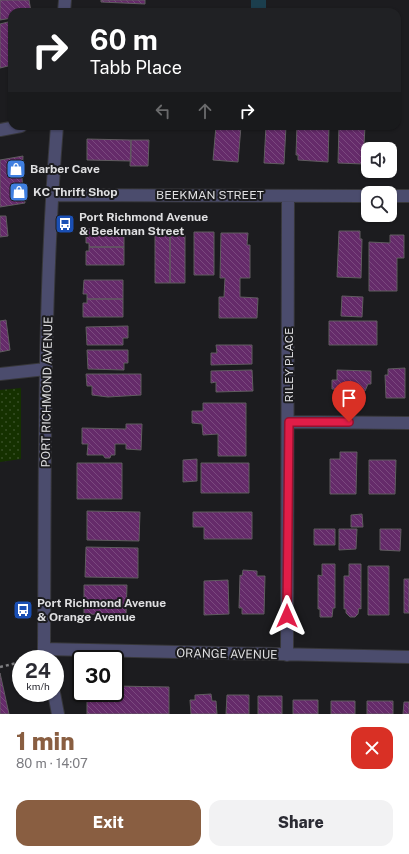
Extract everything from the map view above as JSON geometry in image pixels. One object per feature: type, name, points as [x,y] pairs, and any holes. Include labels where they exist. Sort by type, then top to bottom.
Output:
[{"type":"street","name":"PORT RICHMOND AVENUE","points":[[46,650],[46,369],[52,195],[57,130]]},
{"type":"street","name":"BEEKMAN STREET","points":[[52,195],[361,196]]},
{"type":"street","name":"RILEY PLACE","points":[[287,655],[289,422],[288,196]]},
{"type":"street","points":[[397,196],[409,196]]},
{"type":"street","points":[[0,374],[46,369]]},
{"type":"street","points":[[289,422],[409,423]]},
{"type":"street","name":"ORANGE AVENUE","points":[[64,654],[409,657]]},
{"type":"street","points":[[56,702],[58,714]]},
{"type":"path","points":[[0,667],[12,664]]},
{"type":"green space","points":[[21,388],[21,459],[0,462],[0,390]]},
{"type":"water","points":[[251,0],[266,0],[266,8],[251,8]]},
{"type":"building","points":[[0,0],[29,0],[30,8],[8,8],[8,19],[0,20]]},
{"type":"building","points":[[101,0],[145,0],[145,4],[101,2]]},
{"type":"building","points":[[8,22],[8,66],[0,68],[0,24]]},
{"type":"building","points":[[216,130],[241,130],[238,162],[213,160]]},
{"type":"building","points":[[266,130],[286,130],[284,164],[264,163]]},
{"type":"building","points":[[297,130],[329,130],[328,162],[298,160],[298,155],[296,155]]},
{"type":"building","points":[[339,130],[365,130],[364,142],[361,142],[361,164],[338,163]]},
{"type":"building","points":[[87,139],[131,140],[131,161],[87,160]]},
{"type":"building","points":[[131,140],[149,140],[148,166],[130,166]]},
{"type":"building","points":[[23,156],[22,179],[25,203],[0,207],[0,160]]},
{"type":"building","points":[[0,216],[6,216],[8,236],[0,237]]},
{"type":"building","points":[[86,229],[124,229],[124,247],[89,247],[89,243],[86,243]]},
{"type":"building","points":[[339,231],[360,231],[360,239],[362,239],[361,278],[337,277]]},
{"type":"building","points":[[194,232],[214,232],[214,275],[194,275]]},
{"type":"building","points":[[221,233],[248,233],[247,245],[250,245],[250,278],[240,278],[240,297],[258,298],[257,318],[219,318],[219,297],[224,297],[225,278],[220,278]]},
{"type":"building","points":[[155,235],[170,235],[170,283],[155,283]]},
{"type":"building","points":[[170,235],[185,235],[185,283],[170,283]]},
{"type":"building","points":[[390,235],[404,235],[404,258],[397,258],[397,291],[369,291],[369,242],[390,243]]},
{"type":"building","points":[[89,247],[124,247],[124,265],[86,265],[86,251],[89,251]]},
{"type":"building","points":[[84,280],[123,280],[123,299],[87,299],[87,294],[83,294]]},
{"type":"building","points":[[342,296],[363,297],[362,317],[341,316]]},
{"type":"building","points":[[87,299],[123,299],[123,317],[83,317],[83,303],[87,303]]},
{"type":"building","points":[[6,320],[10,350],[0,352],[0,321]]},
{"type":"building","points":[[329,321],[377,321],[377,345],[329,345]]},
{"type":"building","points":[[128,326],[128,338],[123,338],[123,345],[87,345],[86,327]]},
{"type":"building","points":[[216,345],[252,345],[252,364],[211,365],[211,353],[217,353]]},
{"type":"building","points":[[87,350],[128,350],[128,363],[124,363],[124,370],[88,369]]},
{"type":"building","points":[[405,368],[405,398],[386,398],[385,375],[388,375],[388,369]]},
{"type":"building","points":[[252,370],[253,391],[216,392],[216,382],[211,383],[211,371]]},
{"type":"building","points":[[337,370],[371,371],[371,384],[368,384],[365,391],[332,389],[332,380],[337,380]]},
{"type":"building","points":[[86,374],[141,374],[141,395],[108,397],[92,395],[92,386],[87,386]]},
{"type":"building","points":[[203,403],[246,403],[246,456],[218,456],[218,434],[203,435],[202,424],[192,423],[192,411],[203,411]]},
{"type":"building","points":[[126,424],[142,424],[141,450],[126,449],[126,444],[115,444],[115,455],[111,455],[110,458],[105,458],[103,455],[87,455],[88,444],[82,444],[82,428],[126,429]]},
{"type":"building","points":[[340,452],[357,452],[356,494],[330,494],[330,459],[340,459]]},
{"type":"building","points":[[197,459],[197,481],[183,482],[183,460]]},
{"type":"building","points":[[369,460],[396,460],[395,494],[369,494]]},
{"type":"building","points":[[77,463],[122,463],[122,499],[77,499]]},
{"type":"building","points":[[201,463],[249,463],[249,493],[201,493]]},
{"type":"building","points":[[87,511],[140,512],[139,541],[87,540]]},
{"type":"building","points":[[193,512],[252,512],[252,539],[204,539],[204,527],[193,527]]},
{"type":"building","points":[[362,514],[363,527],[351,527],[351,515]]},
{"type":"building","points":[[314,529],[335,529],[335,545],[314,545]]},
{"type":"building","points":[[339,529],[357,529],[356,549],[339,550]]},
{"type":"building","points":[[380,529],[401,529],[400,551],[380,550]]},
{"type":"building","points":[[86,547],[138,548],[138,578],[85,577]]},
{"type":"building","points":[[322,564],[335,564],[335,608],[333,608],[332,617],[320,617],[320,609],[318,609],[318,575],[322,576]]},
{"type":"building","points":[[349,564],[361,564],[361,609],[359,608],[358,614],[355,617],[350,617],[346,613],[346,609],[344,609],[344,576],[349,576]]},
{"type":"building","points":[[368,566],[389,566],[389,615],[368,615]]},
{"type":"building","points":[[243,570],[257,571],[257,576],[265,576],[264,614],[242,614],[242,608],[239,608],[240,575],[242,576]]},
{"type":"building","points":[[404,579],[409,579],[409,613],[404,613]]},
{"type":"building","points":[[228,580],[229,614],[204,615],[204,581]]},
{"type":"building","points":[[84,585],[127,585],[126,615],[84,614]]},
{"type":"building","points":[[0,673],[9,714],[0,714]]},
{"type":"building","points":[[124,686],[169,687],[169,714],[87,714],[87,702],[124,702]]},
{"type":"building","points":[[211,694],[212,701],[216,701],[217,714],[191,714],[190,700],[195,700],[195,695]]},
{"type":"building","points":[[227,695],[249,695],[249,714],[226,714]]},
{"type":"building","points":[[258,696],[282,696],[282,714],[258,714]]},
{"type":"building","points":[[293,700],[318,700],[318,714],[293,714]]},
{"type":"building","points":[[331,701],[355,701],[355,714],[331,714]]},
{"type":"building","points":[[367,701],[393,701],[393,714],[367,714]]},
{"type":"building","points":[[404,702],[409,702],[409,714],[403,714]]},
{"type":"place","name":"Barber Cave","points":[[16,169]]},
{"type":"place","name":"KC Thrift Shop","points":[[19,192]]},
{"type":"place","name":"Port Richmond Avenue & Beekman Street","points":[[65,224]]},
{"type":"place","name":"Port Richmond Avenue & Orange Avenue","points":[[23,610]]},
{"type":"route","points":[[287,616],[289,422],[349,422]]}]
